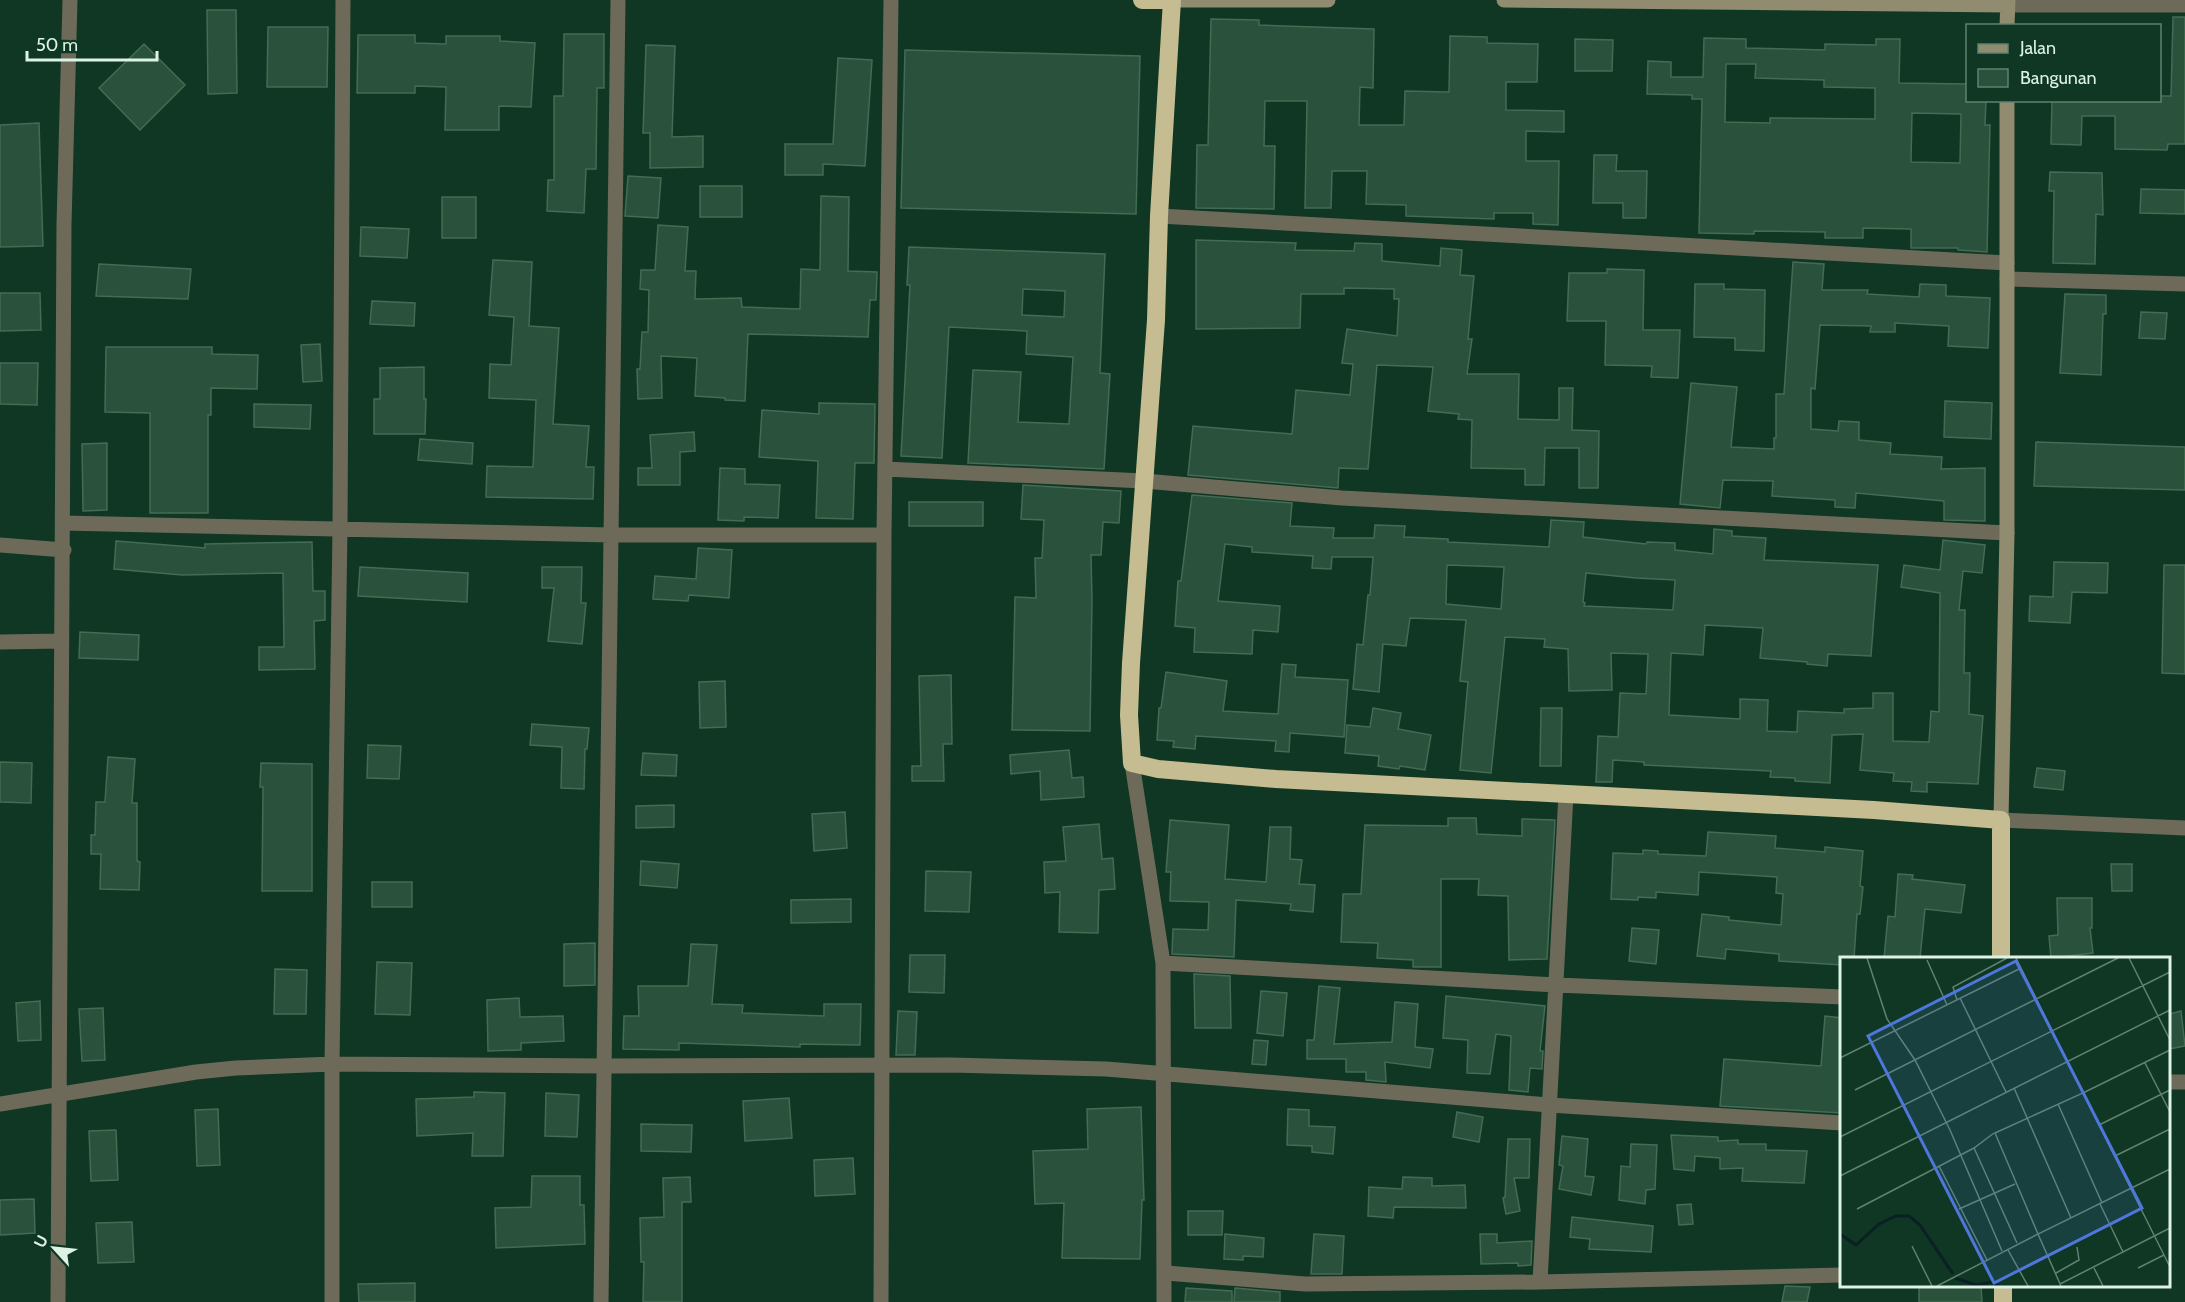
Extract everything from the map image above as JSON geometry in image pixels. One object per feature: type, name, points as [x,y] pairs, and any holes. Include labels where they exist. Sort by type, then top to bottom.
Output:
[{"type":"highway","points":[[1142,0],[1173,0],[1156,320],[1131,674],[1129,715],[1132,763],[1158,769],[1276,779],[1874,810],[2001,820],[2001,957]]},
{"type":"street","points":[[58,1302],[61,641],[64,550],[64,224],[70,0]]},
{"type":"street","points":[[332,1302],[332,1064],[340,528],[343,0]]},
{"type":"street","points":[[601,1302],[618,0]]},
{"type":"street","points":[[881,1302],[884,535],[891,0]]},
{"type":"street","points":[[1173,0],[1328,0]]},
{"type":"street","points":[[1504,0],[2185,5]]},
{"type":"street","points":[[2007,24],[2008,2]]},
{"type":"street","points":[[2007,102],[2007,533],[2001,820],[2185,828]]},
{"type":"street","points":[[1160,216],[2007,263]]},
{"type":"street","points":[[2007,279],[2185,284]]},
{"type":"street","points":[[885,469],[1144,481],[1342,498],[2007,533]]},
{"type":"street","points":[[63,523],[611,535],[884,535]]},
{"type":"street","points":[[0,545],[64,550]]},
{"type":"street","points":[[0,642],[61,641]]},
{"type":"street","points":[[1132,763],[1163,963],[1166,1273],[1164,1302]]},
{"type":"street","points":[[1540,1282],[1566,794]]},
{"type":"street","points":[[1163,963],[1557,985],[1840,997]]},
{"type":"street","points":[[0,1104],[196,1072],[332,1064],[1055,1067],[1549,1106],[1840,1123]]},
{"type":"street","points":[[1166,1273],[1305,1284],[1540,1282],[1840,1275]]},
{"type":"building","points":[[207,10],[236,10],[237,93],[208,94]]},
{"type":"building","points":[[2173,17],[2185,17],[2185,144],[2168,144],[2167,150],[2115,149],[2115,116],[2082,116],[2081,145],[2051,144],[2052,102],[2161,102],[2161,96],[2171,96]]},
{"type":"building","points":[[1211,19],[1259,20],[1259,25],[1374,29],[1373,88],[1360,87],[1359,125],[1404,125],[1405,91],[1449,92],[1450,36],[1487,37],[1487,43],[1538,44],[1537,82],[1506,82],[1506,110],[1564,111],[1564,132],[1526,131],[1526,161],[1559,161],[1558,225],[1533,224],[1533,213],[1494,213],[1494,219],[1406,216],[1406,205],[1366,204],[1367,171],[1332,171],[1331,208],[1305,208],[1307,101],[1265,101],[1264,146],[1275,146],[1274,209],[1196,208],[1197,145],[1208,145]]},
{"type":"building","points":[[268,27],[328,27],[327,87],[267,87]]},
{"type":"building","points":[[564,34],[604,34],[604,88],[597,88],[596,169],[586,169],[584,213],[547,211],[548,180],[554,180],[554,96],[563,96]]},
{"type":"building","points":[[358,35],[415,35],[415,43],[446,44],[446,36],[500,36],[500,41],[535,43],[531,107],[499,106],[499,130],[445,130],[446,87],[415,86],[415,93],[357,93]]},
{"type":"building","points":[[1704,38],[1746,39],[1746,48],[1825,50],[1825,44],[1876,45],[1876,39],[1900,39],[1899,83],[1966,84],[1966,102],[1986,102],[1985,125],[1990,125],[1987,252],[1958,250],[1958,248],[1911,248],[1911,229],[1863,228],[1863,238],[1825,238],[1825,232],[1699,233],[1702,99],[1692,99],[1692,95],[1647,94],[1648,61],[1671,62],[1671,77],[1703,77]],"holes":[[[1726,64],[1756,64],[1755,78],[1824,80],[1824,87],[1875,88],[1875,119],[1770,118],[1770,123],[1725,122]],[[1912,113],[1961,114],[1960,163],[1911,162]]]},
{"type":"building","points":[[1575,39],[1613,40],[1612,71],[1575,71]]},
{"type":"building","points":[[144,44],[185,85],[140,130],[99,88]]},
{"type":"building","points":[[646,45],[675,46],[672,137],[703,136],[703,167],[650,168],[650,133],[643,133]]},
{"type":"building","points":[[905,50],[1140,56],[1136,214],[901,208]]},
{"type":"building","points":[[838,58],[872,60],[865,166],[823,164],[823,175],[785,175],[785,144],[833,144]]},
{"type":"building","points":[[39,123],[43,246],[0,247],[0,125]]},
{"type":"building","points":[[1594,155],[1617,155],[1616,171],[1647,171],[1646,218],[1623,218],[1623,203],[1593,203]]},
{"type":"building","points":[[2050,172],[2102,173],[2103,215],[2096,214],[2095,264],[2053,263],[2054,191],[2049,191]]},
{"type":"building","points":[[628,176],[661,178],[658,218],[625,216]]},
{"type":"building","points":[[700,186],[742,186],[742,217],[700,217]]},
{"type":"building","points":[[2141,189],[2185,190],[2185,214],[2140,213]]},
{"type":"building","points":[[821,196],[849,197],[848,271],[877,272],[876,300],[870,300],[868,337],[748,334],[745,401],[695,396],[697,358],[661,356],[662,398],[638,399],[637,369],[640,369],[642,332],[648,332],[649,290],[640,289],[641,270],[655,270],[658,225],[688,227],[685,271],[696,271],[695,299],[741,298],[742,307],[800,309],[801,269],[820,270]]},
{"type":"building","points":[[442,197],[476,197],[476,238],[442,238]]},
{"type":"building","points":[[361,227],[409,229],[407,258],[360,256]]},
{"type":"building","points":[[1196,240],[1296,243],[1295,250],[1354,251],[1355,243],[1382,244],[1382,261],[1440,266],[1441,248],[1462,250],[1460,275],[1474,276],[1468,339],[1472,339],[1467,374],[1519,374],[1518,419],[1559,420],[1559,388],[1573,388],[1572,430],[1599,431],[1598,488],[1579,488],[1579,448],[1545,448],[1544,485],[1525,485],[1525,469],[1471,468],[1472,420],[1458,419],[1459,414],[1428,411],[1433,367],[1377,365],[1368,469],[1339,468],[1338,488],[1188,475],[1193,426],[1292,434],[1296,390],[1350,395],[1353,364],[1342,363],[1347,329],[1397,336],[1399,299],[1394,299],[1394,289],[1344,288],[1344,294],[1301,294],[1300,328],[1196,329]]},
{"type":"building","points":[[909,247],[1105,254],[1100,373],[1110,374],[1104,469],[968,463],[973,370],[1021,372],[1018,422],[1069,424],[1073,357],[1026,354],[1027,331],[949,327],[942,458],[901,456],[910,285],[907,285]],"holes":[[[1023,289],[1065,291],[1064,317],[1022,315]]]},
{"type":"building","points":[[493,260],[532,262],[529,326],[559,328],[553,424],[589,426],[586,467],[594,467],[593,499],[486,497],[487,466],[533,467],[536,400],[489,398],[490,364],[511,365],[514,317],[489,315]]},
{"type":"building","points":[[1793,262],[1824,264],[1822,290],[1868,290],[1867,294],[1919,297],[1920,284],[1946,285],[1946,296],[1990,298],[1988,348],[1948,346],[1949,326],[1895,323],[1895,332],[1870,332],[1871,326],[1820,325],[1815,389],[1811,388],[1811,429],[1838,431],[1839,421],[1859,422],[1859,440],[1891,443],[1890,454],[1942,457],[1941,469],[1985,468],[1985,521],[1944,520],[1944,501],[1856,493],[1855,508],[1835,507],[1835,500],[1772,496],[1773,481],[1723,480],[1720,508],[1680,504],[1691,383],[1737,387],[1731,447],[1774,449],[1776,394],[1784,394]]},
{"type":"building","points":[[99,264],[191,269],[188,299],[96,296]]},
{"type":"building","points":[[1607,269],[1644,270],[1643,330],[1680,330],[1678,378],[1651,377],[1652,366],[1605,365],[1606,321],[1567,321],[1569,273],[1607,273]]},
{"type":"building","points":[[1695,284],[1724,284],[1724,289],[1765,290],[1764,351],[1735,350],[1735,338],[1694,337]]},
{"type":"building","points":[[0,293],[40,293],[41,330],[0,331]]},
{"type":"building","points":[[2065,294],[2106,295],[2106,314],[2103,314],[2101,375],[2060,373]]},
{"type":"building","points":[[372,301],[415,303],[414,326],[370,324]]},
{"type":"building","points":[[2141,312],[2167,313],[2165,339],[2139,338]]},
{"type":"building","points":[[320,344],[322,381],[303,382],[301,345]]},
{"type":"building","points":[[106,347],[212,347],[212,354],[258,355],[257,389],[211,388],[211,415],[208,415],[208,513],[150,513],[150,413],[105,412]]},
{"type":"building","points":[[0,363],[38,363],[37,405],[0,404]]},
{"type":"building","points":[[424,367],[425,434],[374,434],[374,399],[380,399],[380,368]]},
{"type":"building","points":[[1945,401],[1992,403],[1991,439],[1944,437]]},
{"type":"building","points":[[819,403],[875,404],[874,463],[855,463],[853,519],[816,518],[818,461],[759,457],[762,410],[819,414]]},
{"type":"building","points":[[254,404],[311,405],[310,429],[254,427]]},
{"type":"building","points":[[694,432],[695,451],[680,452],[680,485],[638,485],[638,468],[652,468],[650,435]]},
{"type":"building","points":[[420,439],[473,443],[472,464],[418,460]]},
{"type":"building","points":[[2036,442],[2185,447],[2185,490],[2034,486]]},
{"type":"building","points":[[107,443],[107,510],[83,511],[82,444]]},
{"type":"building","points":[[720,468],[745,469],[745,484],[780,485],[778,518],[744,517],[744,521],[718,520]]},
{"type":"building","points":[[1023,485],[1121,491],[1119,523],[1103,522],[1101,555],[1091,555],[1090,731],[1012,730],[1015,597],[1036,598],[1035,558],[1042,558],[1044,520],[1021,519]]},
{"type":"building","points":[[1192,495],[1292,503],[1290,526],[1334,528],[1333,538],[1374,538],[1375,525],[1405,526],[1404,537],[1448,539],[1448,542],[1549,547],[1551,520],[1584,522],[1583,537],[1646,544],[1647,542],[1675,543],[1675,550],[1713,554],[1714,529],[1732,531],[1732,536],[1766,538],[1764,560],[1878,565],[1871,656],[1828,654],[1827,666],[1760,658],[1763,628],[1705,625],[1703,655],[1671,653],[1669,715],[1740,719],[1740,699],[1768,700],[1767,731],[1797,732],[1798,711],[1844,713],[1844,709],[1873,708],[1873,693],[1893,693],[1893,741],[1929,742],[1931,711],[1939,712],[1940,593],[1901,587],[1904,565],[1940,570],[1943,540],[1985,545],[1982,573],[1963,571],[1959,610],[1965,610],[1964,673],[1970,673],[1969,714],[1983,716],[1978,784],[1927,782],[1927,792],[1911,791],[1912,782],[1893,781],[1894,773],[1860,770],[1863,734],[1832,735],[1830,783],[1770,777],[1771,771],[1644,765],[1644,762],[1613,760],[1612,782],[1596,782],[1598,736],[1618,737],[1620,693],[1646,694],[1648,654],[1611,653],[1612,690],[1569,691],[1568,649],[1544,647],[1545,639],[1505,637],[1491,773],[1460,770],[1468,682],[1460,681],[1466,620],[1410,618],[1406,646],[1383,644],[1379,692],[1353,689],[1357,644],[1363,645],[1373,557],[1332,557],[1331,569],[1312,568],[1313,556],[1252,552],[1252,547],[1225,544],[1218,601],[1280,606],[1278,632],[1253,630],[1252,654],[1194,652],[1195,628],[1175,626],[1178,581],[1181,581]],"holes":[[[1447,565],[1504,567],[1501,609],[1446,604]],[[1586,573],[1675,580],[1673,610],[1584,606]]]},
{"type":"building","points":[[909,502],[983,502],[983,526],[909,526]]},
{"type":"building","points":[[116,541],[205,548],[205,544],[312,542],[313,591],[325,591],[325,620],[314,621],[315,669],[259,670],[259,647],[284,647],[283,573],[182,575],[114,569]]},
{"type":"building","points":[[698,548],[732,550],[729,598],[689,595],[688,601],[653,599],[655,576],[696,579]]},
{"type":"building","points":[[2054,562],[2108,563],[2107,593],[2072,592],[2070,623],[2029,621],[2030,596],[2053,597]]},
{"type":"building","points":[[2164,565],[2185,565],[2185,674],[2162,673]]},
{"type":"building","points":[[360,567],[468,573],[467,602],[358,596]]},
{"type":"building","points":[[542,567],[582,567],[581,603],[586,603],[582,644],[548,641],[554,588],[542,588]]},
{"type":"building","points":[[80,632],[139,635],[138,660],[79,658]]},
{"type":"building","points":[[1282,664],[1296,665],[1295,677],[1348,680],[1344,737],[1290,733],[1289,752],[1275,751],[1276,741],[1196,736],[1195,749],[1173,747],[1174,741],[1157,740],[1159,708],[1161,708],[1166,672],[1227,681],[1223,711],[1278,714]]},
{"type":"building","points":[[951,675],[952,744],[943,744],[944,781],[912,781],[912,766],[921,766],[919,676]]},
{"type":"building","points":[[725,681],[726,727],[700,728],[699,682]]},
{"type":"building","points":[[1373,708],[1401,713],[1398,729],[1431,735],[1425,770],[1400,766],[1399,769],[1378,766],[1379,756],[1345,753],[1347,725],[1370,727]]},
{"type":"building","points":[[1541,708],[1562,708],[1561,766],[1540,766]]},
{"type":"building","points":[[532,724],[589,728],[587,749],[585,749],[584,789],[561,788],[562,747],[530,745]]},
{"type":"building","points":[[368,745],[401,746],[399,779],[367,778]]},
{"type":"building","points":[[1069,750],[1072,778],[1083,777],[1084,797],[1041,800],[1040,771],[1011,774],[1010,755]]},
{"type":"building","points":[[643,753],[677,755],[676,776],[641,775]]},
{"type":"building","points":[[108,757],[135,759],[132,803],[137,803],[139,890],[100,889],[101,854],[91,854],[91,835],[95,835],[96,802],[105,802]]},
{"type":"building","points":[[0,762],[32,763],[31,803],[0,802]]},
{"type":"building","points":[[261,763],[312,764],[312,891],[262,891],[263,787],[260,787]]},
{"type":"building","points":[[2037,768],[2065,771],[2063,790],[2034,787]]},
{"type":"building","points":[[674,805],[674,827],[636,828],[636,806]]},
{"type":"building","points":[[845,812],[847,848],[814,851],[812,814]]},
{"type":"building","points":[[1448,818],[1476,818],[1477,834],[1522,836],[1522,819],[1555,820],[1547,959],[1509,960],[1508,896],[1478,895],[1479,879],[1441,879],[1441,967],[1413,967],[1413,960],[1377,958],[1378,943],[1341,942],[1343,894],[1361,894],[1365,825],[1448,826]]},
{"type":"building","points":[[1170,820],[1229,825],[1225,879],[1266,882],[1270,827],[1291,827],[1290,859],[1302,860],[1299,884],[1315,885],[1313,912],[1290,910],[1291,904],[1236,900],[1234,957],[1172,954],[1173,929],[1208,930],[1209,902],[1170,901],[1171,872],[1166,872]]},
{"type":"building","points":[[1099,824],[1102,859],[1113,858],[1115,889],[1099,890],[1098,933],[1059,932],[1060,892],[1045,893],[1044,862],[1066,861],[1063,827]]},
{"type":"building","points":[[1708,832],[1776,836],[1775,848],[1825,852],[1825,847],[1863,851],[1860,886],[1863,887],[1860,914],[1857,914],[1854,957],[1840,957],[1840,965],[1779,961],[1779,954],[1726,949],[1725,959],[1697,956],[1702,914],[1729,917],[1729,920],[1781,925],[1783,894],[1776,893],[1777,877],[1699,872],[1698,895],[1656,892],[1656,898],[1611,899],[1613,853],[1643,854],[1643,850],[1658,851],[1658,854],[1706,856]]},
{"type":"building","points":[[641,861],[679,864],[677,888],[640,885]]},
{"type":"building","points":[[2111,864],[2132,864],[2132,891],[2112,891]]},
{"type":"building","points":[[926,871],[971,872],[969,912],[925,911]]},
{"type":"building","points":[[1898,874],[1913,875],[1912,879],[1965,885],[1961,913],[1925,909],[1920,957],[1884,957],[1888,916],[1895,917]]},
{"type":"building","points":[[372,882],[412,882],[412,907],[372,907]]},
{"type":"building","points":[[2057,898],[2092,898],[2092,928],[2090,928],[2093,953],[2051,957],[2049,936],[2058,935]]},
{"type":"building","points":[[851,899],[851,922],[791,923],[791,900]]},
{"type":"building","points":[[1632,928],[1659,930],[1656,964],[1629,961]]},
{"type":"building","points":[[595,943],[595,985],[564,986],[564,944]]},
{"type":"building","points":[[691,944],[717,945],[712,1004],[743,1005],[742,1013],[824,1016],[824,1004],[861,1004],[860,1045],[800,1044],[800,1047],[679,1043],[679,1050],[623,1049],[624,1016],[639,1016],[638,986],[688,986]]},
{"type":"building","points":[[910,955],[945,955],[944,993],[909,992]]},
{"type":"building","points":[[377,962],[412,963],[410,1015],[375,1014]]},
{"type":"building","points":[[275,969],[307,970],[306,1014],[274,1014]]},
{"type":"building","points":[[1194,974],[1230,976],[1231,1028],[1195,1028]]},
{"type":"building","points":[[1319,986],[1340,988],[1334,1044],[1392,1042],[1395,1002],[1418,1004],[1415,1047],[1433,1049],[1430,1068],[1385,1062],[1386,1082],[1366,1080],[1366,1072],[1346,1072],[1346,1059],[1307,1059],[1307,1040],[1314,1040]]},
{"type":"building","points":[[1261,991],[1287,993],[1283,1036],[1257,1033]]},
{"type":"building","points":[[1446,996],[1545,1006],[1540,1051],[1543,1051],[1542,1069],[1530,1068],[1528,1092],[1509,1090],[1511,1036],[1496,1034],[1490,1074],[1467,1073],[1468,1040],[1443,1038]]},
{"type":"building","points":[[519,998],[520,1017],[563,1016],[564,1041],[521,1043],[521,1050],[488,1051],[487,1000]]},
{"type":"building","points":[[40,1001],[41,1040],[18,1041],[16,1003]]},
{"type":"building","points":[[103,1008],[105,1060],[82,1061],[79,1009]]},
{"type":"building","points":[[898,1011],[917,1012],[915,1055],[896,1055]]},
{"type":"building","points":[[2181,1011],[2185,1046],[2170,1049],[2170,1014]]},
{"type":"building","points":[[1825,1016],[1840,1018],[1840,1113],[1720,1106],[1724,1059],[1821,1066]]},
{"type":"building","points":[[1254,1040],[1268,1041],[1266,1065],[1252,1064]]},
{"type":"building","points":[[474,1092],[505,1093],[503,1156],[472,1156],[473,1133],[417,1136],[416,1099],[474,1097]]},
{"type":"building","points":[[546,1093],[579,1095],[577,1137],[545,1136]]},
{"type":"building","points":[[789,1098],[792,1138],[745,1141],[743,1101]]},
{"type":"building","points":[[1141,1107],[1144,1200],[1142,1200],[1140,1259],[1062,1258],[1064,1203],[1035,1204],[1033,1151],[1088,1149],[1087,1109]]},
{"type":"building","points":[[218,1109],[220,1165],[197,1166],[195,1110]]},
{"type":"building","points":[[1288,1109],[1309,1110],[1309,1126],[1335,1127],[1333,1154],[1312,1152],[1312,1146],[1287,1145]]},
{"type":"building","points":[[1457,1112],[1483,1117],[1479,1142],[1453,1137]]},
{"type":"building","points":[[641,1124],[692,1125],[691,1152],[641,1151]]},
{"type":"building","points":[[116,1130],[118,1180],[91,1181],[89,1131]]},
{"type":"building","points":[[1671,1135],[1718,1137],[1718,1141],[1738,1140],[1738,1144],[1766,1144],[1766,1150],[1807,1151],[1804,1183],[1742,1181],[1743,1168],[1720,1169],[1720,1158],[1695,1156],[1694,1171],[1674,1169]]},
{"type":"building","points":[[1562,1136],[1588,1139],[1585,1176],[1594,1177],[1591,1195],[1559,1189],[1563,1166],[1559,1165]]},
{"type":"building","points":[[1508,1139],[1530,1139],[1529,1178],[1514,1178],[1520,1211],[1506,1214],[1503,1198],[1505,1197]]},
{"type":"building","points":[[1631,1144],[1657,1145],[1655,1189],[1646,1190],[1645,1204],[1619,1200],[1621,1166],[1630,1167]]},
{"type":"building","points":[[853,1158],[855,1194],[815,1196],[814,1160]]},
{"type":"building","points":[[532,1176],[580,1176],[580,1205],[584,1205],[585,1244],[496,1248],[495,1208],[531,1207]]},
{"type":"building","points":[[690,1177],[691,1202],[682,1202],[682,1302],[643,1302],[644,1262],[641,1262],[640,1218],[664,1217],[663,1178]]},
{"type":"building","points":[[1403,1177],[1432,1178],[1432,1186],[1465,1185],[1466,1208],[1394,1207],[1393,1218],[1368,1216],[1369,1187],[1402,1189]]},
{"type":"building","points":[[34,1199],[35,1233],[0,1235],[0,1200]]},
{"type":"building","points":[[1691,1204],[1693,1224],[1679,1225],[1677,1205]]},
{"type":"building","points":[[1188,1211],[1223,1211],[1222,1235],[1188,1235]]},
{"type":"building","points":[[1572,1217],[1653,1226],[1651,1252],[1589,1249],[1590,1239],[1570,1237]]},
{"type":"building","points":[[132,1222],[134,1262],[98,1263],[96,1223]]},
{"type":"building","points":[[1225,1234],[1264,1238],[1263,1257],[1243,1256],[1243,1260],[1224,1259]]},
{"type":"building","points":[[1314,1234],[1344,1236],[1342,1274],[1311,1274]]},
{"type":"building","points":[[1480,1234],[1497,1234],[1497,1243],[1532,1241],[1531,1265],[1481,1264]]},
{"type":"building","points":[[415,1283],[415,1302],[359,1302],[358,1284]]},
{"type":"building","points":[[1785,1286],[1810,1287],[1807,1302],[1782,1302]]},
{"type":"building","points":[[1919,1287],[1981,1287],[1982,1302],[1919,1302]]},
{"type":"building","points":[[1186,1288],[1232,1291],[1232,1302],[1185,1302]]},
{"type":"building","points":[[1235,1288],[1280,1292],[1280,1302],[1234,1302]]}]
